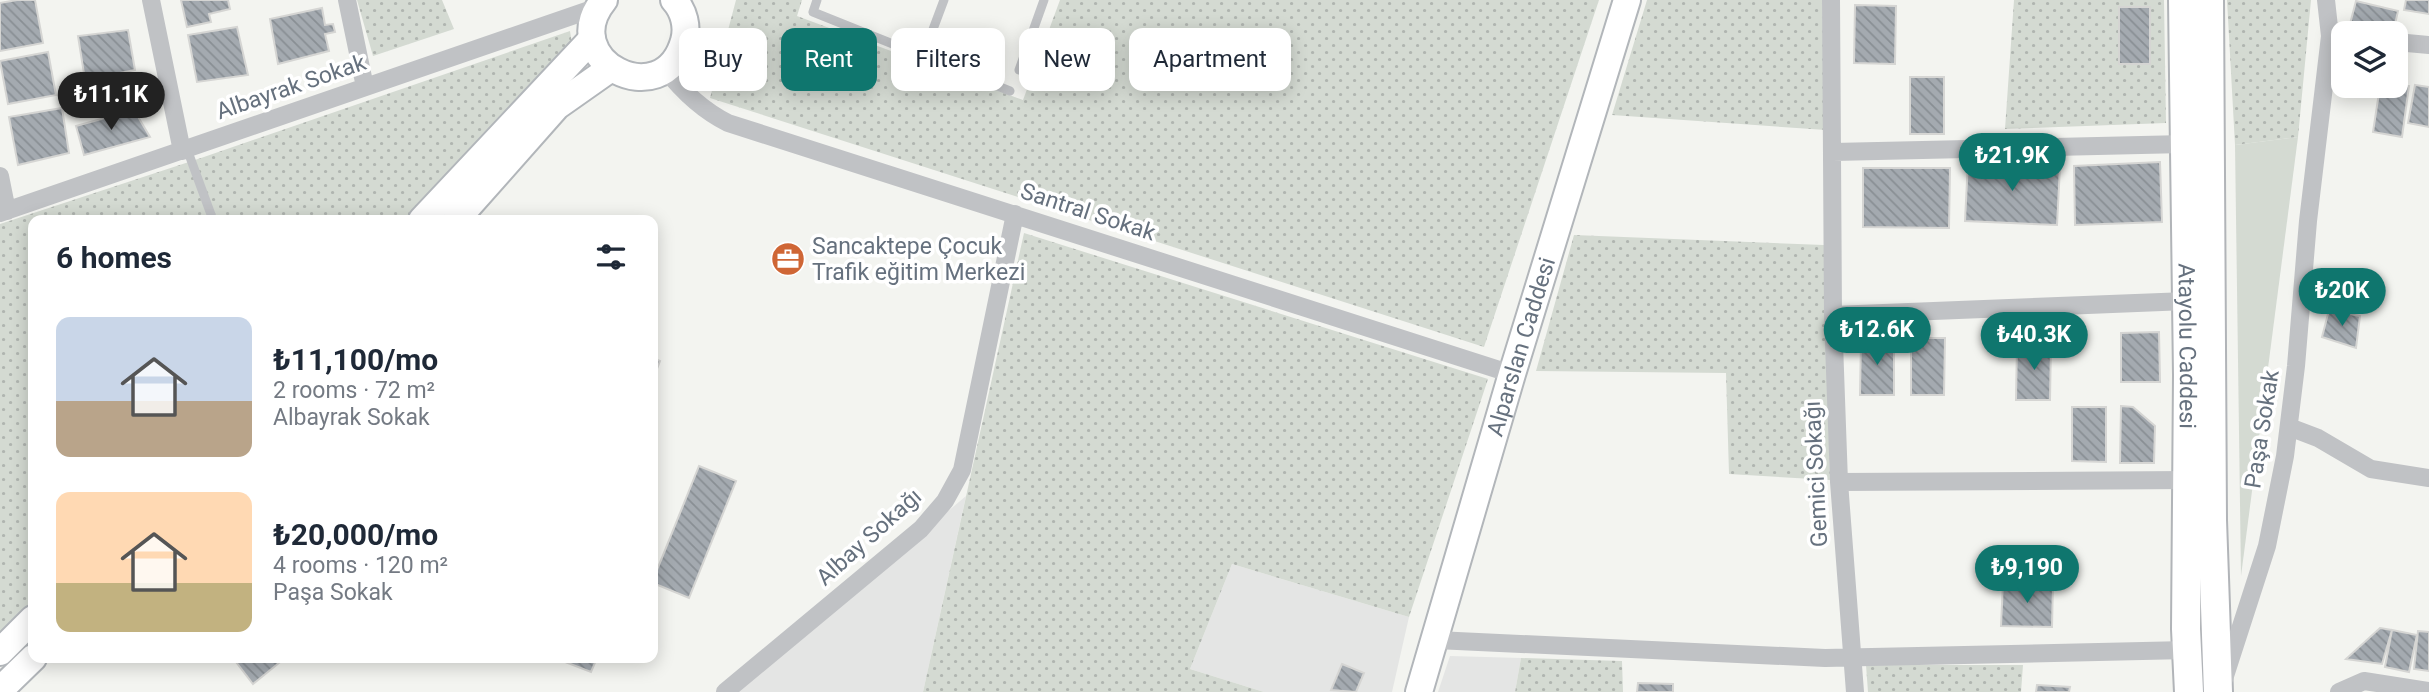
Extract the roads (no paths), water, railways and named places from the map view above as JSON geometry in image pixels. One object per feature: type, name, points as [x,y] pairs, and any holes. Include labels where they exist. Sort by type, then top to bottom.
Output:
[{"type":"main road","name":"Atayolu Caddesi","points":[[2183,0],[2189,692]]},
{"type":"main road","name":"Atayolu Caddesi","points":[[2209,0],[2212,520],[2219,692]]},
{"type":"street","points":[[151,0],[184,150]]},
{"type":"street","points":[[347,0],[365,87]]},
{"type":"street","points":[[601,4],[592,22],[592,38],[597,53],[618,73],[633,78],[648,77],[665,69],[674,62],[682,49],[686,35],[685,20],[674,0]]},
{"type":"street","name":"Alparslan Caddesi","points":[[1419,692],[1512,374],[1627,0]]},
{"type":"street","name":"Gemici Sokağı","points":[[1831,0],[1833,315],[1839,482],[1855,692]]},
{"type":"street","name":"Paşa Sokak","points":[[2326,0],[2332,21]]},
{"type":"street","name":"Albayrak Sokak","points":[[3,212],[601,4]]},
{"type":"street","points":[[427,215],[592,38]]},
{"type":"street","points":[[2408,43],[2429,45]]},
{"type":"street","points":[[460,215],[557,106],[611,68]]},
{"type":"street","name":"Santral Sokak","points":[[665,69],[694,101],[710,114],[728,123],[1512,374]]},
{"type":"street","name":"Paşa Sokak","points":[[2219,692],[2266,546],[2285,456],[2296,366],[2308,221],[2331,74]]},
{"type":"street","points":[[1833,152],[2185,144]]},
{"type":"street","points":[[0,176],[3,212]]},
{"type":"street","name":"Albay Sokağı","points":[[725,692],[921,529],[944,501],[962,470],[1015,214]]},
{"type":"street","points":[[1833,315],[2187,301]]},
{"type":"street","points":[[2289,427],[2318,438],[2371,469],[2429,478]]},
{"type":"street","points":[[1839,482],[2187,480]]},
{"type":"street","points":[[0,652],[28,624]]},
{"type":"street","points":[[1436,640],[1853,657],[2187,650]]},
{"type":"street","points":[[0,690],[28,663]]},
{"type":"street","points":[[2339,692],[2364,681],[2429,691]]},
{"type":"lane","points":[[817,0],[813,12],[891,43]]},
{"type":"lane","points":[[934,28],[944,0]]},
{"type":"lane","points":[[1034,28],[1044,0]]},
{"type":"lane","points":[[1005,89],[1010,91]]},
{"type":"lane","points":[[184,150],[211,215]]},
{"type":"place","name":"Sancaktepe Çocuk Trafik eğitim Merkezi","points":[[788,259]]}]
